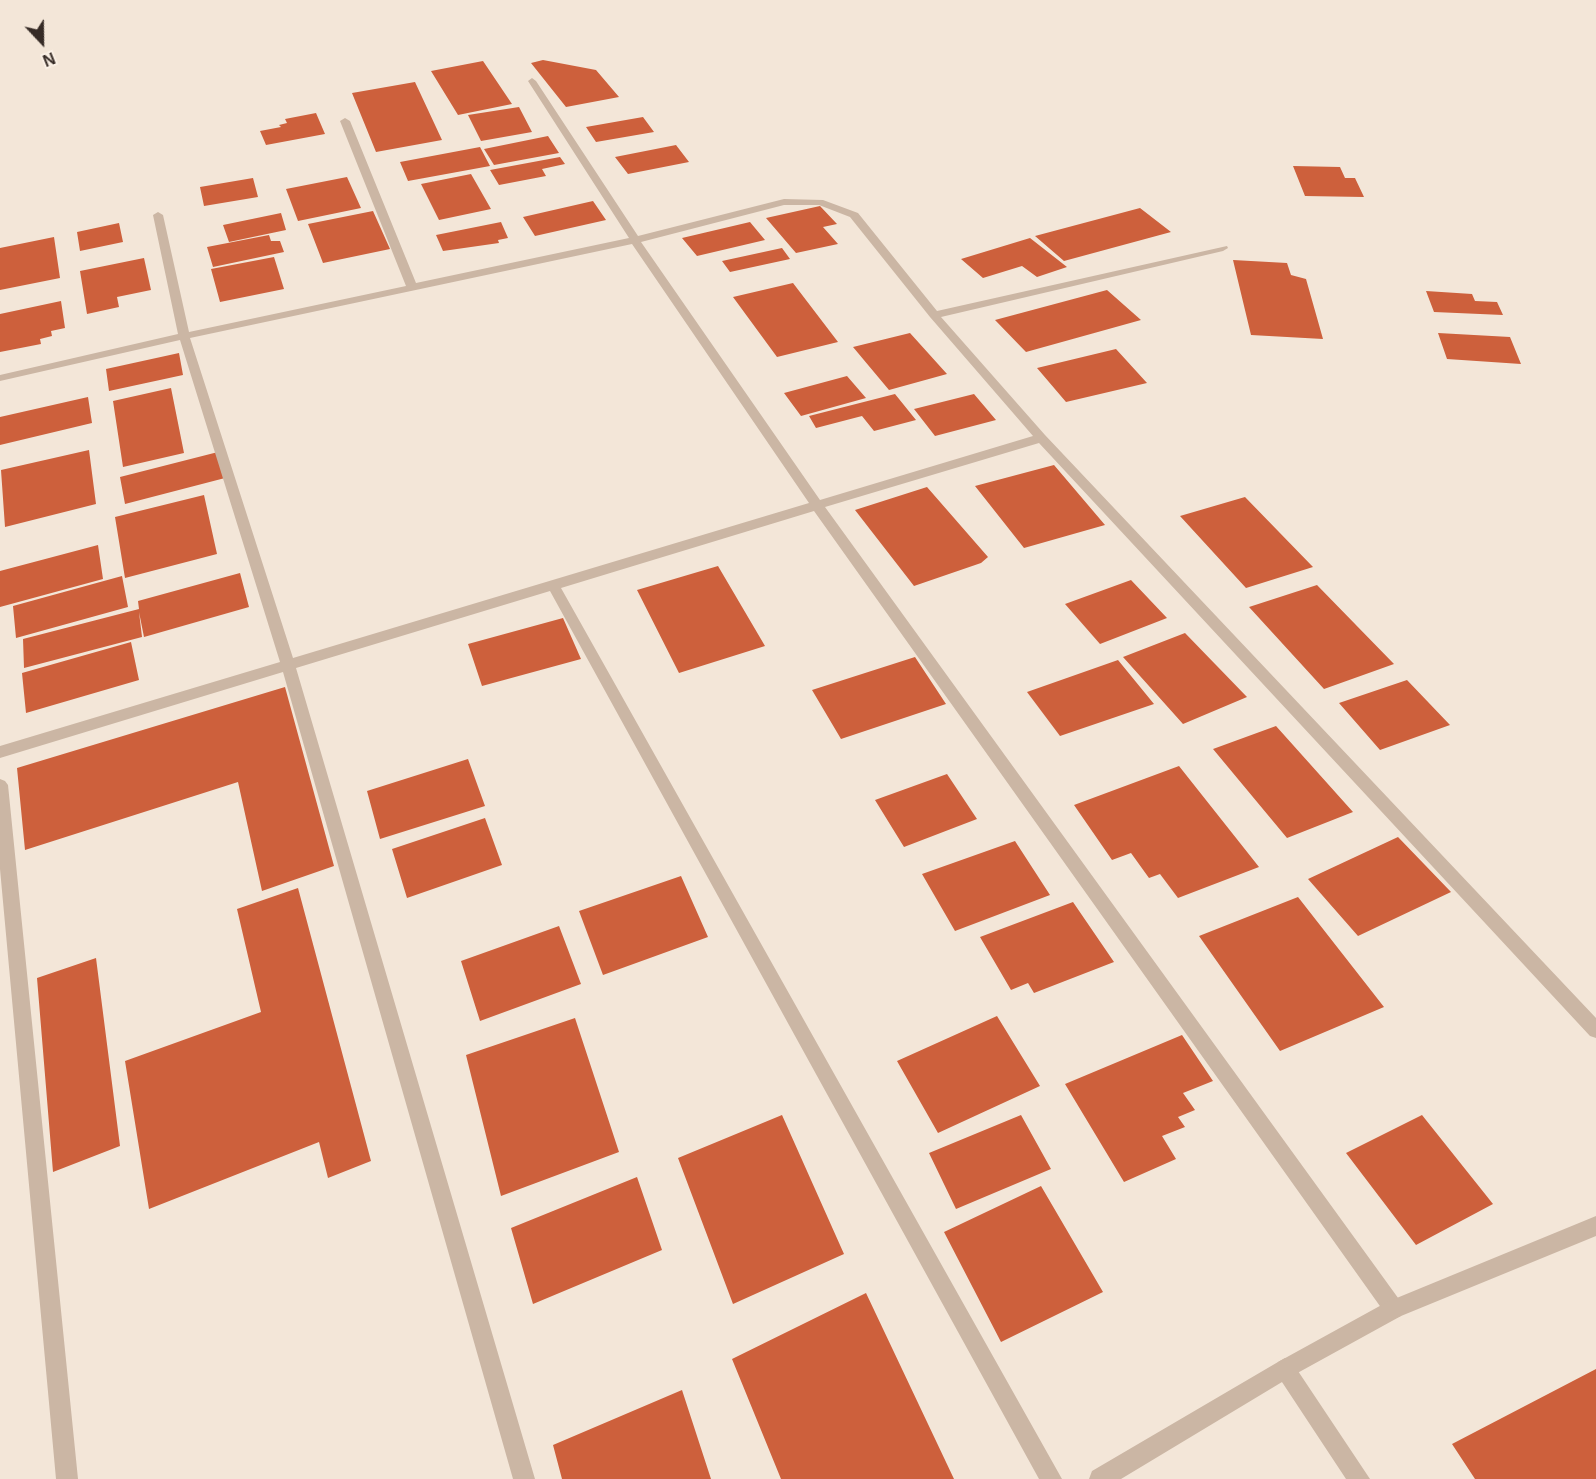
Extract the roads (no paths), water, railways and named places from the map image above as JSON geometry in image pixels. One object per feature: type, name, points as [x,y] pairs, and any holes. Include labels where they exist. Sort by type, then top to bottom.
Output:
[{"type":"street","points":[[532,81],[635,240],[817,505],[1394,1309]]},
{"type":"street","points":[[345,122],[412,287]]},
{"type":"street","points":[[0,378],[184,336],[635,240],[784,202],[820,202],[854,215],[934,315],[1041,438],[1596,1030]]},
{"type":"street","points":[[158,215],[184,336],[288,665],[524,1479]]},
{"type":"street","points":[[934,315],[1223,248]]},
{"type":"street","points":[[0,752],[1041,438]]},
{"type":"street","points":[[553,585],[1051,1479]]},
{"type":"street","points":[[0,785],[67,1479]]},
{"type":"street","points":[[1100,1479],[1285,1369],[1394,1309],[1596,1226]]},
{"type":"street","points":[[1285,1369],[1359,1479]]}]
